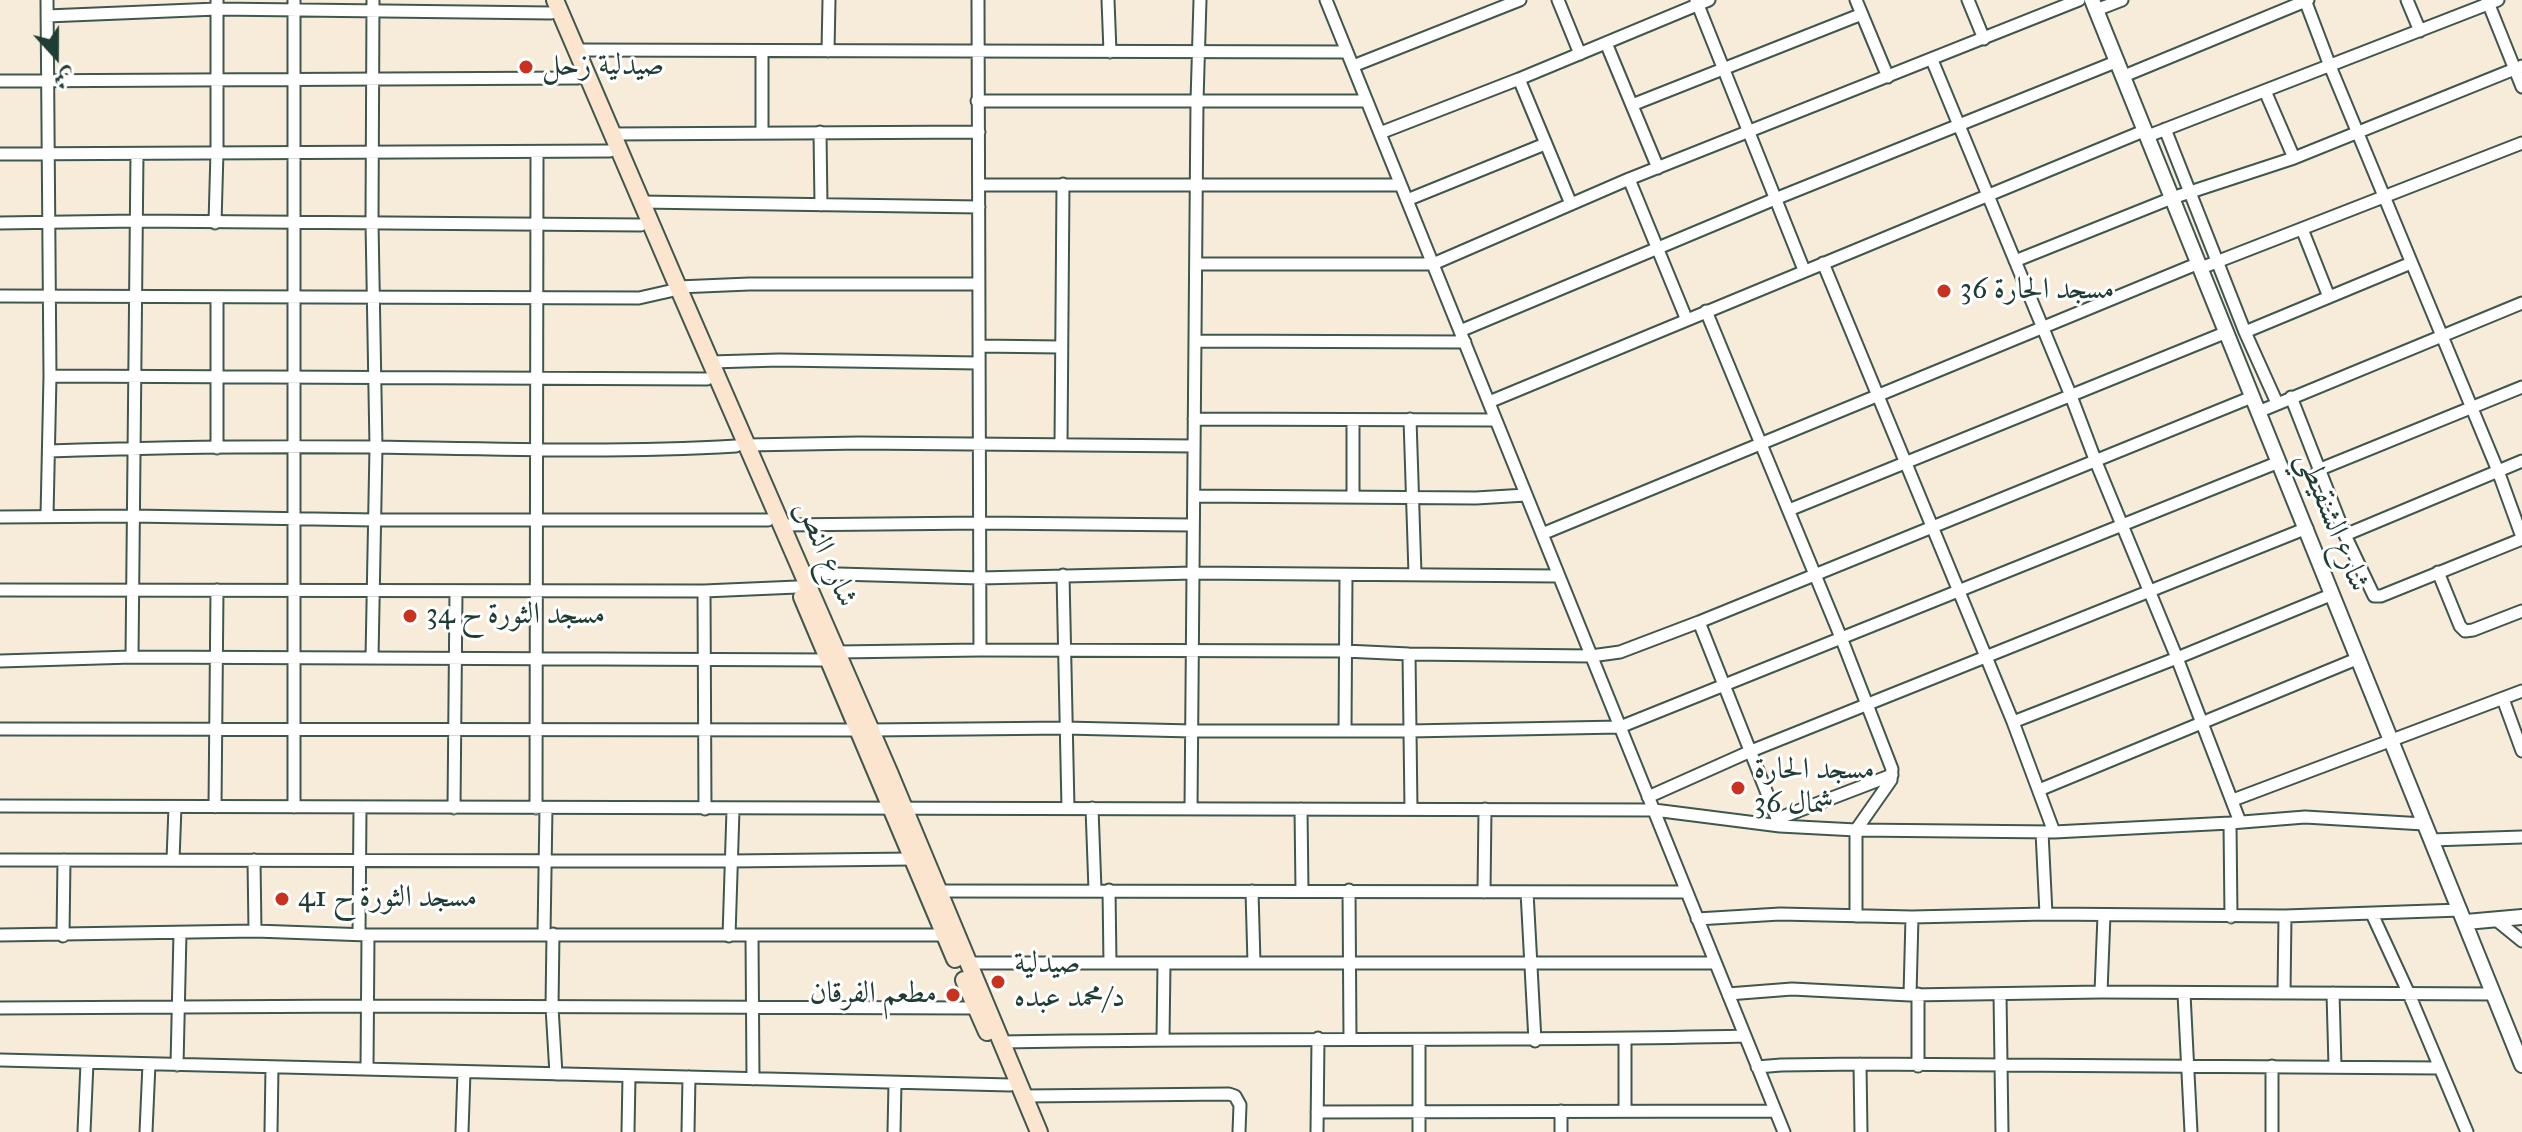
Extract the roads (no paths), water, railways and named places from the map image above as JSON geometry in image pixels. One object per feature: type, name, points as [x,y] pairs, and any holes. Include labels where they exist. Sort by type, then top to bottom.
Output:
[{"type":"main road","name":"شارع النص","points":[[551,4],[577,50],[641,225],[711,362],[742,445],[897,808],[938,891],[1039,1132]]},
{"type":"main road","name":"شارع النص","points":[[551,4],[578,78],[641,202],[707,379],[742,445]]},
{"type":"main road","name":"شارع النص","points":[[897,808],[912,859],[1030,1132]]},
{"type":"street","points":[[47,0],[50,296],[47,516]]},
{"type":"street","points":[[828,51],[829,0]]},
{"type":"street","points":[[978,0],[980,650]]},
{"type":"street","points":[[1108,0],[1110,52]]},
{"type":"street","points":[[1191,809],[1200,0]]},
{"type":"street","points":[[1353,66],[1520,0]]},
{"type":"street","points":[[1558,0],[1580,54]]},
{"type":"street","points":[[1856,0],[1888,77]]},
{"type":"street","points":[[1968,0],[1984,39]]},
{"type":"street","points":[[1197,264],[1433,264],[1629,179],[2079,0]]},
{"type":"street","points":[[2094,5],[2122,0]]},
{"type":"street","points":[[1196,341],[1462,336],[1658,248],[1958,126],[2306,0],[2357,133],[2498,471],[2522,538],[2381,596],[2374,596],[2345,535],[2291,397]]},
{"type":"street","points":[[2407,0],[2420,31]]},
{"type":"street","points":[[1329,1],[1400,185],[1784,1132]]},
{"type":"street","points":[[1380,133],[1580,54],[1701,1],[1723,69],[1804,270]]},
{"type":"street","points":[[1489,402],[1987,195],[2330,66],[2491,1],[2518,68],[2522,87]]},
{"type":"street","points":[[47,16],[217,5],[551,4]]},
{"type":"street","points":[[215,223],[217,5]]},
{"type":"street","name":"شارع الشنقيطي","points":[[2094,5],[2522,1065]]},
{"type":"street","points":[[294,6],[294,807]]},
{"type":"street","points":[[372,658],[376,447],[372,223],[373,6]]},
{"type":"street","points":[[1632,105],[1862,14]]},
{"type":"street","points":[[1606,43],[1658,168]]},
{"type":"street","points":[[577,50],[1347,52]]},
{"type":"street","points":[[762,51],[762,132]]},
{"type":"street","points":[[1932,60],[2233,800],[2231,917]]},
{"type":"street","points":[[2015,261],[2172,198],[2294,158],[2518,68]]},
{"type":"street","points":[[0,81],[578,78]]},
{"type":"street","points":[[1519,79],[1571,204]]},
{"type":"street","points":[[2265,91],[2294,158]]},
{"type":"street","points":[[977,101],[1367,101]]},
{"type":"street","points":[[2165,129],[2245,332],[2277,403]]},
{"type":"street","points":[[0,154],[537,153],[611,142],[762,132],[979,132]]},
{"type":"street","points":[[820,132],[821,205]]},
{"type":"street","points":[[1542,534],[2041,327],[2200,266],[2218,262],[2522,143]]},
{"type":"street","points":[[1407,200],[1545,144]]},
{"type":"street","points":[[537,153],[535,730],[556,1074]]},
{"type":"street","points":[[132,657],[137,154]]},
{"type":"street","points":[[1629,179],[1686,318]]},
{"type":"street","points":[[1061,444],[1063,184]]},
{"type":"street","points":[[979,185],[1400,185]]},
{"type":"street","points":[[641,202],[979,207]]},
{"type":"street","points":[[0,223],[136,221],[641,225]]},
{"type":"street","points":[[2302,229],[2329,297]]},
{"type":"street","points":[[1823,263],[2039,790],[2048,832],[2046,914]]},
{"type":"street","points":[[2245,332],[2411,263]]},
{"type":"street","points":[[0,296],[639,298],[674,289],[749,284],[979,284]]},
{"type":"street","points":[[217,297],[217,448]]},
{"type":"street","points":[[0,661],[215,657],[704,661],[980,650],[1345,651],[1591,656],[1620,652],[2096,462],[2255,404],[2277,403],[2522,303]]},
{"type":"street","points":[[1706,311],[1842,640],[1892,775]]},
{"type":"street","points":[[1789,510],[2227,332]]},
{"type":"street","points":[[979,346],[1060,347]]},
{"type":"street","points":[[711,362],[978,363]]},
{"type":"street","points":[[50,376],[707,379]]},
{"type":"street","points":[[2318,470],[2522,387]]},
{"type":"street","points":[[1194,419],[1495,420]]},
{"type":"street","points":[[1410,419],[1415,574]]},
{"type":"street","points":[[1353,421],[1353,496]]},
{"type":"street","points":[[49,451],[296,447],[537,451],[742,445],[1194,446]]},
{"type":"street","points":[[2345,535],[2522,461]]},
{"type":"street","points":[[0,729],[704,731],[1065,728],[1409,731],[1620,727],[2279,462]]},
{"type":"street","points":[[1195,496],[1476,498],[1526,495]]},
{"type":"street","points":[[0,517],[1193,525]]},
{"type":"street","points":[[1648,797],[1751,751],[2307,528]]},
{"type":"street","points":[[2438,572],[2460,626],[2465,631],[2522,611]]},
{"type":"street","points":[[0,590],[704,591],[800,580],[1063,575],[1558,576]]},
{"type":"street","points":[[1063,575],[1068,808]]},
{"type":"street","points":[[1345,730],[1346,575]]},
{"type":"street","points":[[215,807],[217,590]]},
{"type":"street","points":[[454,808],[456,591]]},
{"type":"street","points":[[704,591],[705,809]]},
{"type":"street","points":[[2013,722],[2333,594]]},
{"type":"street","points":[[1699,622],[1778,822]]},
{"type":"street","points":[[1409,654],[1411,809]]},
{"type":"street","points":[[2039,790],[2359,658]]},
{"type":"street","points":[[2233,800],[2522,691]]},
{"type":"street","points":[[2503,699],[2522,751]]},
{"type":"street","points":[[1778,822],[1892,775]]},
{"type":"street","points":[[1856,916],[1856,830],[1892,775]]},
{"type":"street","points":[[0,806],[1654,810],[1856,830],[2048,832],[2305,817],[2424,824]]},
{"type":"street","points":[[173,860],[175,807]]},
{"type":"street","points":[[360,808],[367,1069]]},
{"type":"street","points":[[1092,808],[1095,890]]},
{"type":"street","points":[[1301,809],[1302,891]]},
{"type":"street","points":[[1484,892],[1485,809]]},
{"type":"street","points":[[729,936],[733,810]]},
{"type":"street","points":[[2431,840],[2522,837]]},
{"type":"street","points":[[0,860],[912,859]]},
{"type":"street","points":[[63,936],[64,860]]},
{"type":"street","points":[[254,860],[255,931]]},
{"type":"street","points":[[1109,890],[1110,963]]},
{"type":"street","points":[[1349,890],[1350,1039]]},
{"type":"street","points":[[938,891],[1686,892]]},
{"type":"street","points":[[1252,891],[1254,963]]},
{"type":"street","points":[[1527,892],[1535,1041]]},
{"type":"street","points":[[1697,919],[1780,914],[1912,917],[2046,914],[2522,917]]},
{"type":"street","points":[[2372,914],[2467,1132]]},
{"type":"street","points":[[2101,992],[2104,915]]},
{"type":"street","points":[[2284,993],[2285,916]]},
{"type":"street","points":[[1912,917],[1918,1066]]},
{"type":"street","points":[[2495,919],[2522,941]]},
{"type":"street","points":[[0,935],[255,931],[364,935],[944,935]]},
{"type":"street","points":[[177,1065],[180,933]]},
{"type":"street","points":[[752,936],[753,1079]]},
{"type":"street","points":[[968,963],[1715,963]]},
{"type":"street","points":[[1163,1039],[1164,964]]},
{"type":"street","points":[[1728,994],[1792,989],[1914,994],[2494,994]]},
{"type":"street","points":[[2333,993],[2335,1066]]},
{"type":"street","points":[[2000,994],[2002,1132]]},
{"type":"street","points":[[2184,994],[2191,1132]]},
{"type":"street","points":[[0,1008],[976,1008]]},
{"type":"street","points":[[1002,1042],[1318,1038],[1535,1041],[1745,1036]]},
{"type":"street","points":[[1317,1132],[1318,1038]]},
{"type":"street","points":[[1625,1039],[1625,1110]]},
{"type":"street","points":[[1419,1040],[1419,1132]]},
{"type":"street","points":[[0,1060],[1010,1085]]},
{"type":"street","points":[[84,1132],[87,1063]]},
{"type":"street","points":[[146,1132],[149,1064]]},
{"type":"street","points":[[1757,1067],[1860,1064],[2440,1068]]},
{"type":"street","points":[[1860,1064],[1861,1132]]},
{"type":"street","points":[[2272,1066],[2272,1132]]},
{"type":"street","points":[[271,1132],[272,1067]]},
{"type":"street","points":[[462,1132],[464,1072]]},
{"type":"street","points":[[628,1132],[629,1076]]},
{"type":"street","points":[[688,1132],[689,1077]]},
{"type":"street","points":[[894,1132],[895,1083]]},
{"type":"street","points":[[1025,1096],[1229,1094],[1235,1096],[1240,1105],[1239,1132]]},
{"type":"street","points":[[1561,1111],[1561,1132]]},
{"type":"street","points":[[1317,1112],[1775,1111]]},
{"type":"place","name":"صيدلية زحل","points":[[526,67]]},
{"type":"place","name":"مسجد الحارة 36","points":[[1944,291]]},
{"type":"place","name":"مسجد الثورة ح 34","points":[[410,616]]},
{"type":"place","name":"مسجد الحارة 36 شمال","points":[[1738,788]]},
{"type":"place","name":"مسجد الثورة ح 41","points":[[282,899]]},
{"type":"place","name":"صيدلية د/محمد عبده","points":[[998,982]]},
{"type":"place","name":"مطعم الفرقان","points":[[953,995]]}]
